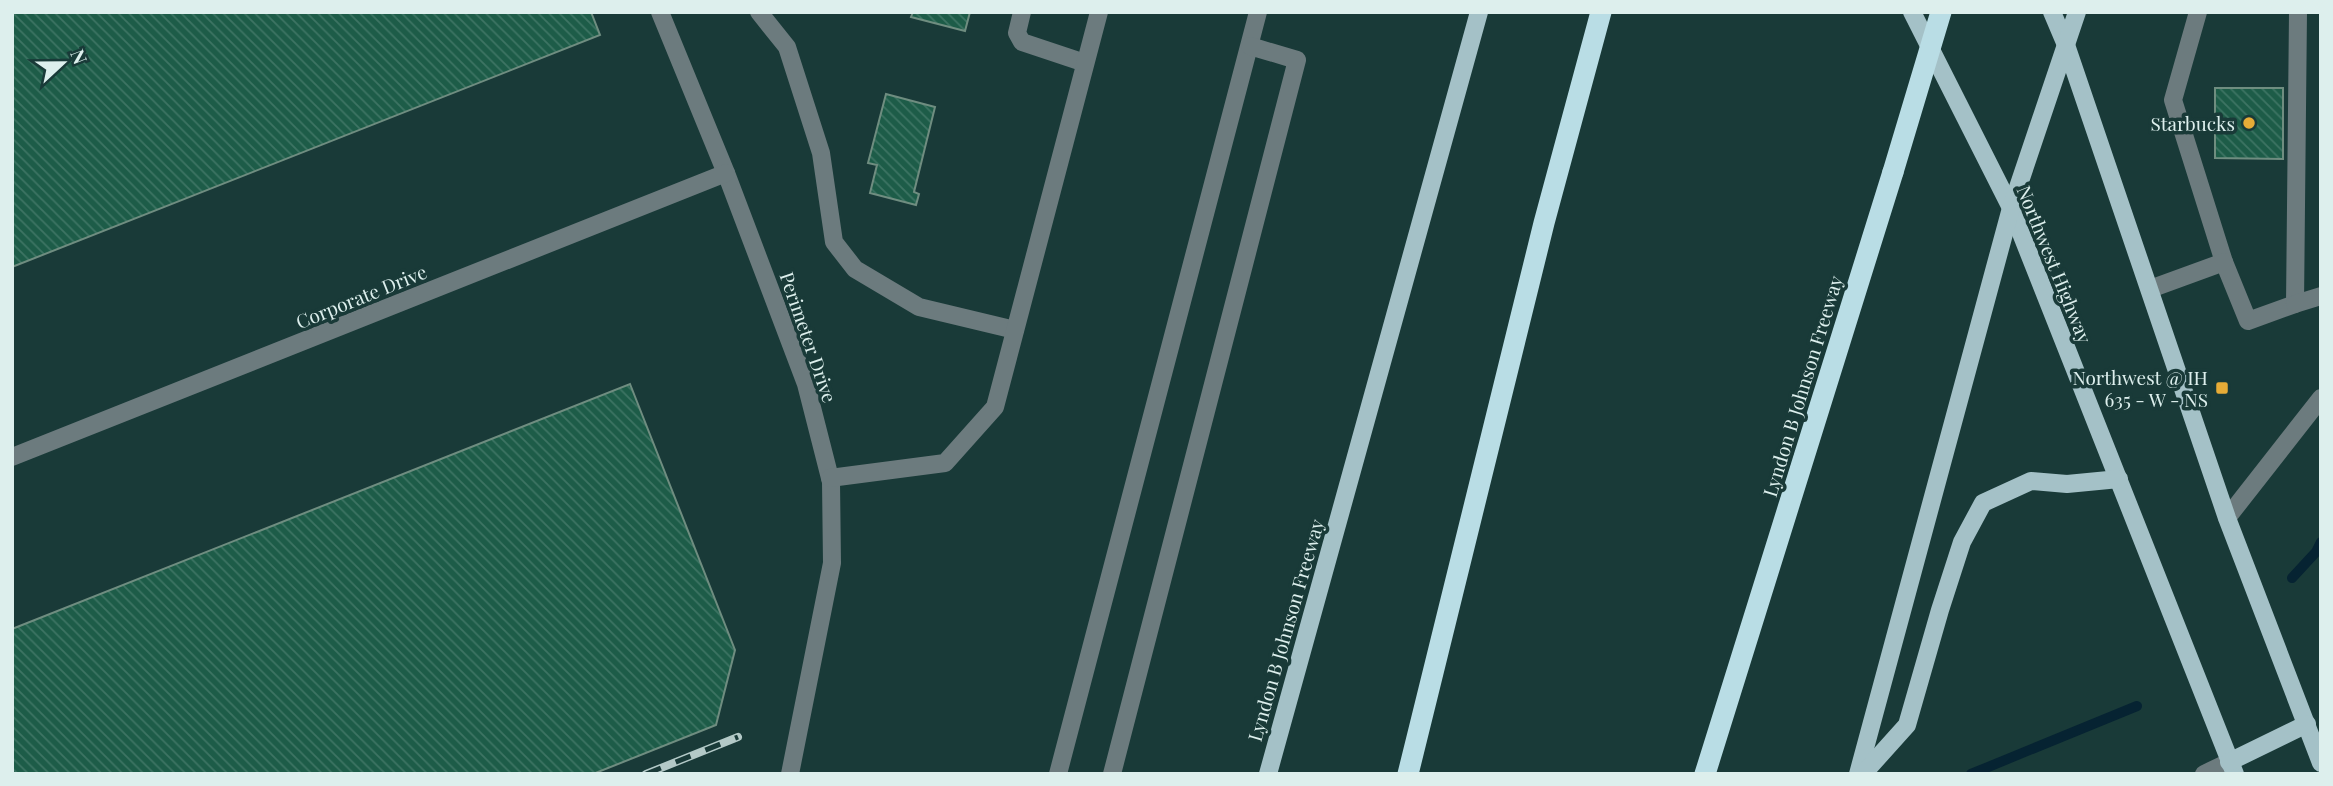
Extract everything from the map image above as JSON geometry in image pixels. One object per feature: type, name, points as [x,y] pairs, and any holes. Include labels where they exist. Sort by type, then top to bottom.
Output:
[{"type":"highway","points":[[1408,774],[1544,223],[1601,12]]},
{"type":"highway","name":"Lyndon B Johnson Freeway","points":[[1705,774],[1941,12]]},
{"type":"main road","name":"Lyndon B Johnson Freeway","points":[[1268,774],[1479,12]]},
{"type":"main road","name":"Northwest Highway","points":[[1912,12],[2011,208],[2232,768]]},
{"type":"main road","points":[[2052,12],[2066,45],[2227,518],[2314,721],[2321,763]]},
{"type":"main road","points":[[1861,774],[2011,208],[2077,12]]},
{"type":"main road","points":[[1861,774],[1907,725],[1962,542],[1983,503],[2031,481],[2067,484],[2119,479]]},
{"type":"main road","points":[[2232,768],[2314,721]]},
{"type":"street","name":"Perimeter Drive","points":[[660,12],[726,173],[806,384],[830,478],[832,563],[790,774]]},
{"type":"street","points":[[759,12],[787,47],[821,153],[834,242],[855,269],[919,307],[1015,330]]},
{"type":"street","points":[[1022,12],[1017,33],[1022,42],[1085,63]]},
{"type":"street","points":[[830,478],[945,463],[995,407],[1099,12]]},
{"type":"street","points":[[1058,774],[1258,12]]},
{"type":"street","points":[[2198,12],[2173,100],[2224,262],[2248,321],[2321,296]]},
{"type":"street","points":[[2295,304],[2298,12]]},
{"type":"street","points":[[1112,774],[1297,60],[1250,46]]},
{"type":"street","name":"Corporate Drive","points":[[12,457],[726,173]]},
{"type":"street","points":[[2150,289],[2224,262]]},
{"type":"street","points":[[2227,518],[2321,398]]},
{"type":"street","points":[[2204,774],[2232,768]]},
{"type":"building","points":[[12,12],[591,12],[600,35],[12,267]]},
{"type":"building","points":[[913,12],[970,12],[965,31],[911,17]]},
{"type":"building","name":"Starbucks","points":[[2215,88],[2283,88],[2283,159],[2215,158]]},
{"type":"building","points":[[886,94],[935,107],[914,192],[919,194],[916,205],[870,193],[877,165],[868,163]]},
{"type":"building","points":[[630,384],[735,650],[716,725],[593,774],[12,774],[12,629]]},
{"type":"waterway","points":[[2292,578],[2316,552],[2321,542]]},
{"type":"waterway","points":[[1971,774],[2137,706]]},
{"type":"railway","points":[[646,774],[738,737]]},
{"type":"place","name":"Starbucks","points":[[2249,123]]},
{"type":"place","name":"Northwest @ IH 635 - W - NS","points":[[2222,388]]}]
